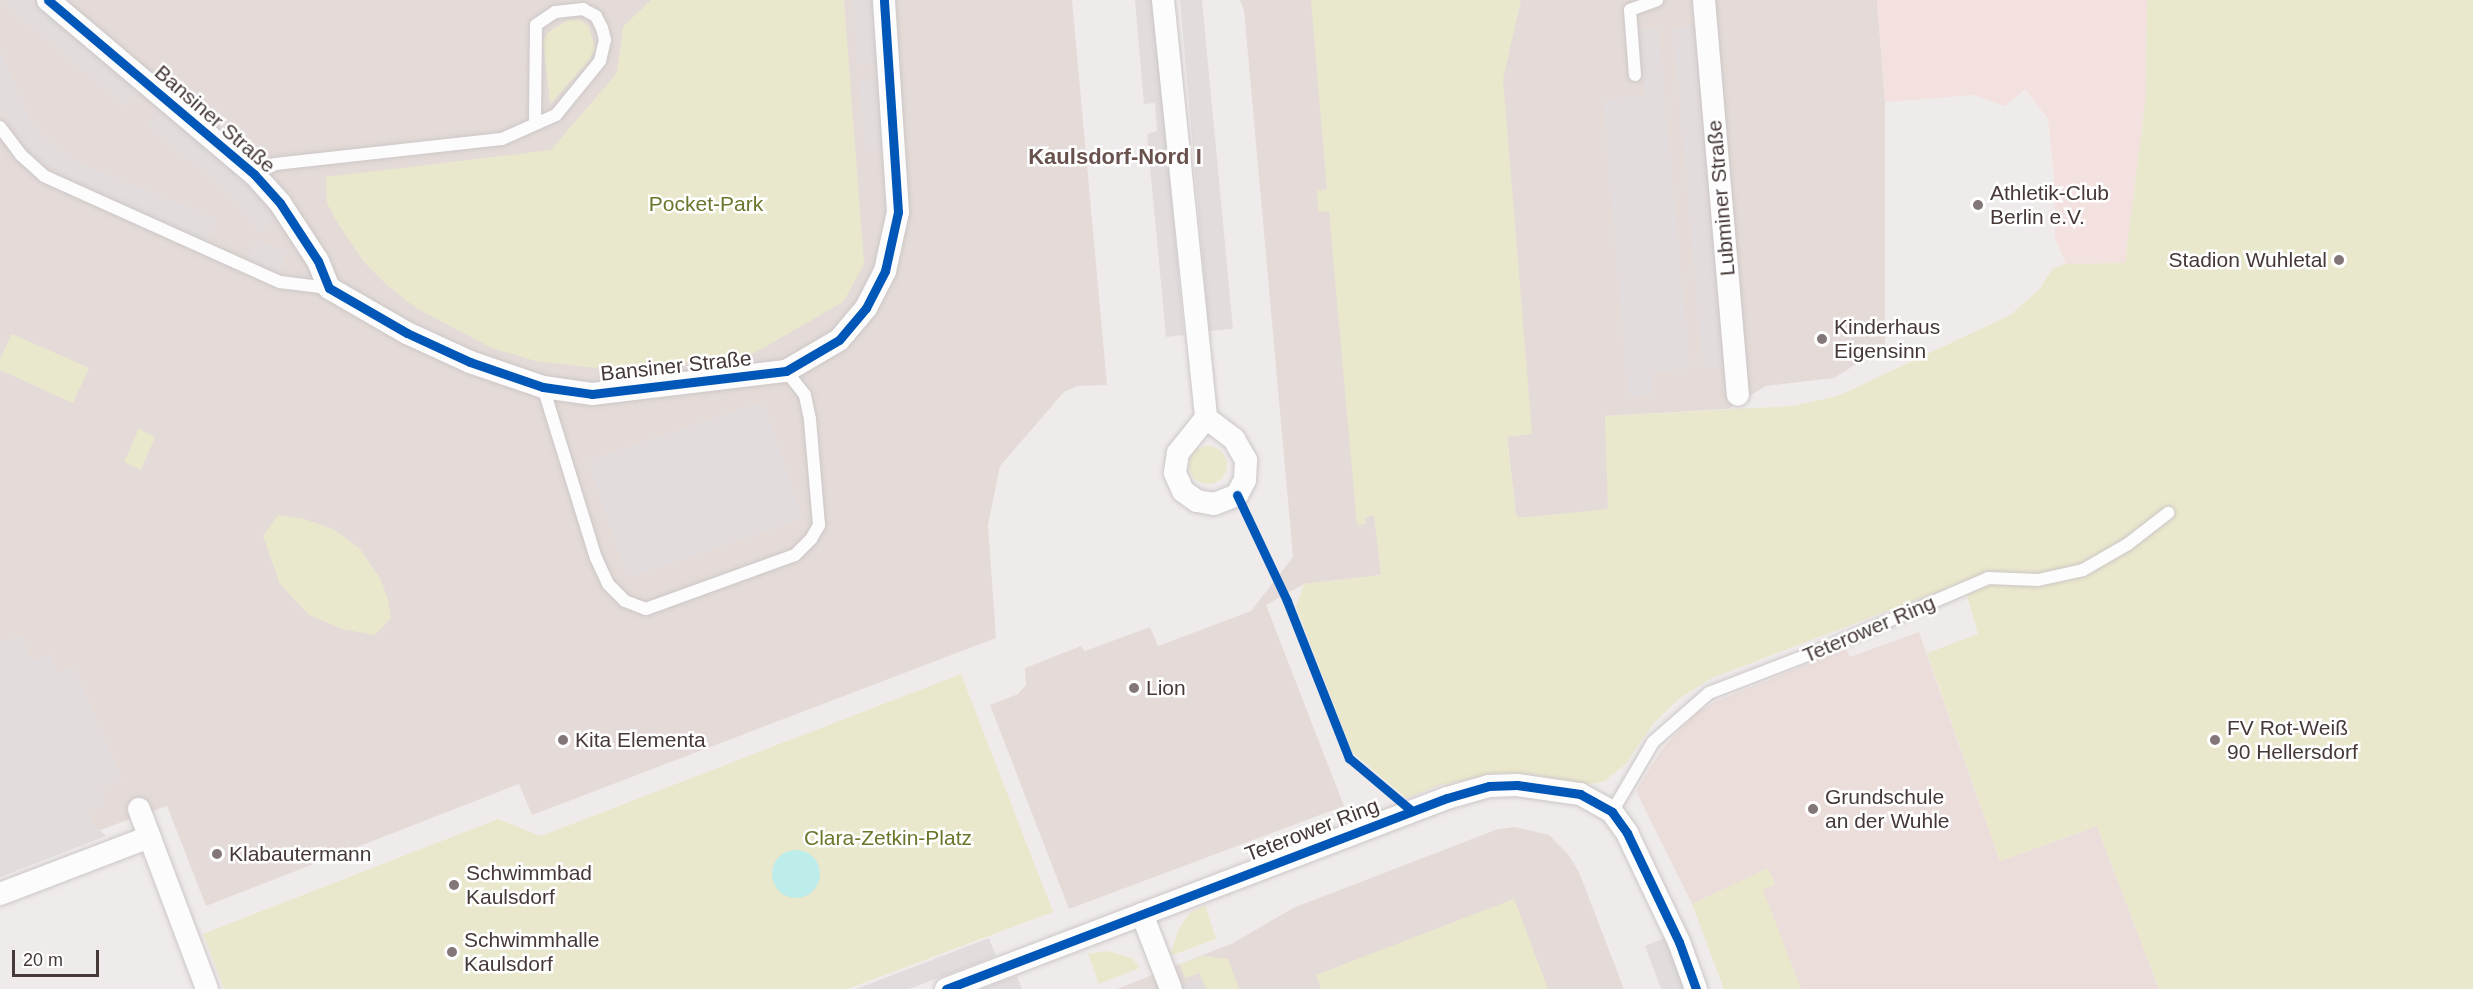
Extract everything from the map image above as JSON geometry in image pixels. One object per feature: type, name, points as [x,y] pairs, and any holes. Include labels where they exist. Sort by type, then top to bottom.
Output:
[{"type":"street","name":"Bansiner Straße","points":[[48,0],[254,174],[280,203],[318,261],[328,288],[418,338],[543,387],[592,394],[640,391],[786,371],[839,340],[866,308],[894,242],[897,157],[884,0]]},
{"type":"street","points":[[1163,0],[1206,418]]},
{"type":"street","name":"Lubminer Straße","points":[[1704,0],[1738,395]]},
{"type":"street","name":"Teterower Ring","points":[[946,989],[1438,802],[1489,786],[1517,785],[1580,794],[1612,812],[1627,832],[1679,942],[1696,989]]},
{"type":"street","points":[[139,809],[207,989]]},
{"type":"street","points":[[0,894],[149,837]]},
{"type":"street","points":[[1142,915],[1170,989]]},
{"type":"lane","points":[[1635,75],[1630,10],[1657,0]]},
{"type":"lane","points":[[254,174],[275,164],[502,139],[556,115],[600,62],[605,40],[602,28],[596,16],[583,9],[555,12],[536,25],[535,124]]},
{"type":"lane","points":[[0,127],[21,155],[44,176],[280,282],[328,288]]},
{"type":"lane","points":[[543,387],[593,548],[608,584],[625,601],[646,609],[795,555],[811,539],[819,525],[810,419],[805,395],[786,371]]},
{"type":"lane","name":"Teterower Ring","points":[[1612,812],[1653,742],[1708,693],[1828,647],[1988,578],[2038,580],[2083,570],[2128,544],[2168,513]]},
{"type":"shaded area","points":[[0,0],[1072,0],[1107,385],[1077,386],[1064,392],[1000,466],[988,525],[996,638],[532,815],[519,784],[206,906],[167,806],[0,866]]},
{"type":"shaded area","points":[[0,0],[33,0],[140,90],[126,106]]},
{"type":"shaded area","points":[[853,0],[876,0],[881,63],[858,65]]},
{"type":"shaded area","points":[[1135,0],[1154,0],[1184,335],[1166,337],[1147,134],[1157,131],[1155,103],[1144,104]]},
{"type":"shaded area","points":[[1180,0],[1202,0],[1233,329],[1209,331]]},
{"type":"shaded area","points":[[1240,0],[1877,0],[1885,102],[1885,346],[1834,378],[1766,386],[1728,409],[1605,416],[1610,505],[1605,512],[1519,518],[1516,515],[1507,437],[1381,575],[1304,584],[1266,605],[1344,806],[1069,909],[990,705],[1018,694],[1026,685],[1025,668],[1081,646],[1085,651],[1150,627],[1158,646],[1251,611],[1293,557],[1244,10]]},
{"type":"shaded area","points":[[1877,0],[2147,0],[2146,96],[2125,263],[2066,264],[2055,238],[2054,176],[2048,119],[2025,89],[2005,106],[1974,95],[1885,102]]},
{"type":"shaded area","points":[[1693,26],[1723,366],[1703,368],[1673,28]]},
{"type":"shaded area","points":[[1658,28],[1690,369],[1652,372],[1654,395],[1628,397],[1603,100],[1645,96],[1639,30]]},
{"type":"shaded area","points":[[0,49],[30,121],[44,138],[79,163],[217,219],[208,242],[72,179],[29,153],[0,109]]},
{"type":"shaded area","points":[[883,78],[889,149],[865,150],[859,80]]},
{"type":"shaded area","points":[[161,108],[241,174],[279,218],[260,233],[225,189],[147,125]]},
{"type":"shaded area","points":[[255,240],[287,252],[279,272],[248,259]]},
{"type":"shaded area","points":[[763,402],[803,518],[628,578],[588,461]]},
{"type":"shaded area","name":"Grundschule an der Wuhle","points":[[1919,632],[2000,861],[2097,826],[2159,989],[1724,989],[1694,908],[1636,791],[1662,749],[1697,713],[1716,701],[1846,649],[1850,657]]},
{"type":"shaded area","points":[[22,635],[31,661],[50,654],[57,673],[74,667],[122,779],[100,788],[105,804],[89,811],[92,822],[106,836],[0,877],[0,643]]},
{"type":"shaded area","points":[[1515,827],[1549,835],[1568,854],[1579,872],[1624,989],[1117,989],[1233,943],[1293,908],[1498,829]]},
{"type":"shaded area","points":[[989,938],[996,956],[909,989],[856,989]]},
{"type":"shaded area","points":[[1665,938],[1684,989],[1661,989],[1645,946]]},
{"type":"shaded area","points":[[1017,976],[1022,989],[982,989]]},
{"type":"shaded area","points":[[1201,977],[1206,989],[1183,989],[1181,985]]},
{"type":"green space","name":"Pocket-Park","points":[[651,0],[844,0],[864,264],[843,302],[754,353],[678,364],[596,368],[536,361],[492,348],[416,308],[387,285],[365,263],[327,203],[326,177],[551,150],[617,73],[623,27]]},
{"type":"green space","points":[[1311,0],[1521,0],[1503,79],[1532,434],[1507,437],[1516,515],[1519,518],[1608,509],[1605,416],[1792,406],[1838,396],[2010,315],[2040,289],[2052,269],[2066,264],[2125,263],[2146,96],[2147,0],[2473,0],[2473,989],[2159,989],[2097,826],[2000,861],[1927,653],[1978,634],[1963,582],[1712,678],[1680,698],[1653,724],[1625,765],[1603,782],[1582,785],[1539,775],[1500,773],[1440,785],[1406,798],[1352,752],[1296,607],[1304,584],[1381,575],[1374,515],[1365,518],[1365,524],[1357,525],[1329,211],[1319,212],[1317,191],[1327,189]]},
{"type":"green space","points":[[568,20],[580,20],[589,26],[595,49],[588,62],[550,104],[543,41],[549,32]]},
{"type":"green space","points":[[12,334],[89,368],[73,403],[0,370],[0,359]]},
{"type":"green space","points":[[139,429],[155,437],[141,470],[124,462]]},
{"type":"green space","points":[[1208,446],[1222,451],[1227,465],[1222,479],[1208,484],[1194,479],[1189,465],[1194,451]]},
{"type":"green space","points":[[278,515],[304,519],[333,529],[360,549],[381,580],[388,600],[391,618],[375,635],[342,629],[308,614],[280,584],[263,536]]},
{"type":"green space","name":"Clara-Zetkin-Platz","points":[[961,674],[1053,912],[847,989],[224,989],[203,934],[498,819],[541,836]]},
{"type":"green space","points":[[1768,868],[1775,884],[1763,890],[1801,989],[1724,989],[1692,904]]},
{"type":"green space","points":[[1514,899],[1548,989],[1321,989],[1316,975]]},
{"type":"green space","points":[[1205,905],[1216,939],[1170,956],[1179,928],[1190,913]]},
{"type":"green space","points":[[1108,951],[1132,958],[1140,968],[1099,984],[1088,954]]},
{"type":"green space","points":[[1203,956],[1228,959],[1239,989],[1206,989],[1199,973],[1185,978],[1180,964]]},
{"type":"water","points":[[796,850],[813,857],[820,874],[813,891],[796,898],[779,891],[772,874],[779,857]]},
{"type":"cycle path","points":[[48,0],[254,174],[280,203],[318,261],[329,288],[407,333],[470,362],[543,387],[592,394],[786,371],[839,340],[866,308],[885,271],[898,212],[884,0]]},
{"type":"cycle path","points":[[1237,495],[1287,601],[1349,758],[1412,811]]},
{"type":"cycle path","points":[[946,989],[1447,798],[1489,786],[1517,785],[1580,794],[1612,812],[1627,833],[1679,942],[1696,989]]},
{"type":"place","name":"Athletik-Club Berlin e.V.","points":[[1978,205]]},
{"type":"place","name":"Stadion Wuhletal","points":[[2339,260]]},
{"type":"place","name":"Kinderhaus Eigensinn","points":[[1822,339]]},
{"type":"place","name":"Lion","points":[[1134,688]]},
{"type":"place","name":"Kita Elementa","points":[[563,740]]},
{"type":"place","name":"FV Rot-Weiß 90 Hellersdorf","points":[[2215,740]]},
{"type":"place","name":"Grundschule an der Wuhle","points":[[1813,809]]},
{"type":"place","name":"Klabautermann","points":[[217,854]]},
{"type":"place","name":"Schwimmbad Kaulsdorf","points":[[454,885]]},
{"type":"place","name":"Schwimmhalle Kaulsdorf","points":[[452,952]]},
{"type":"district","name":"Kaulsdorf-Nord I","points":[[1115,157]]}]
